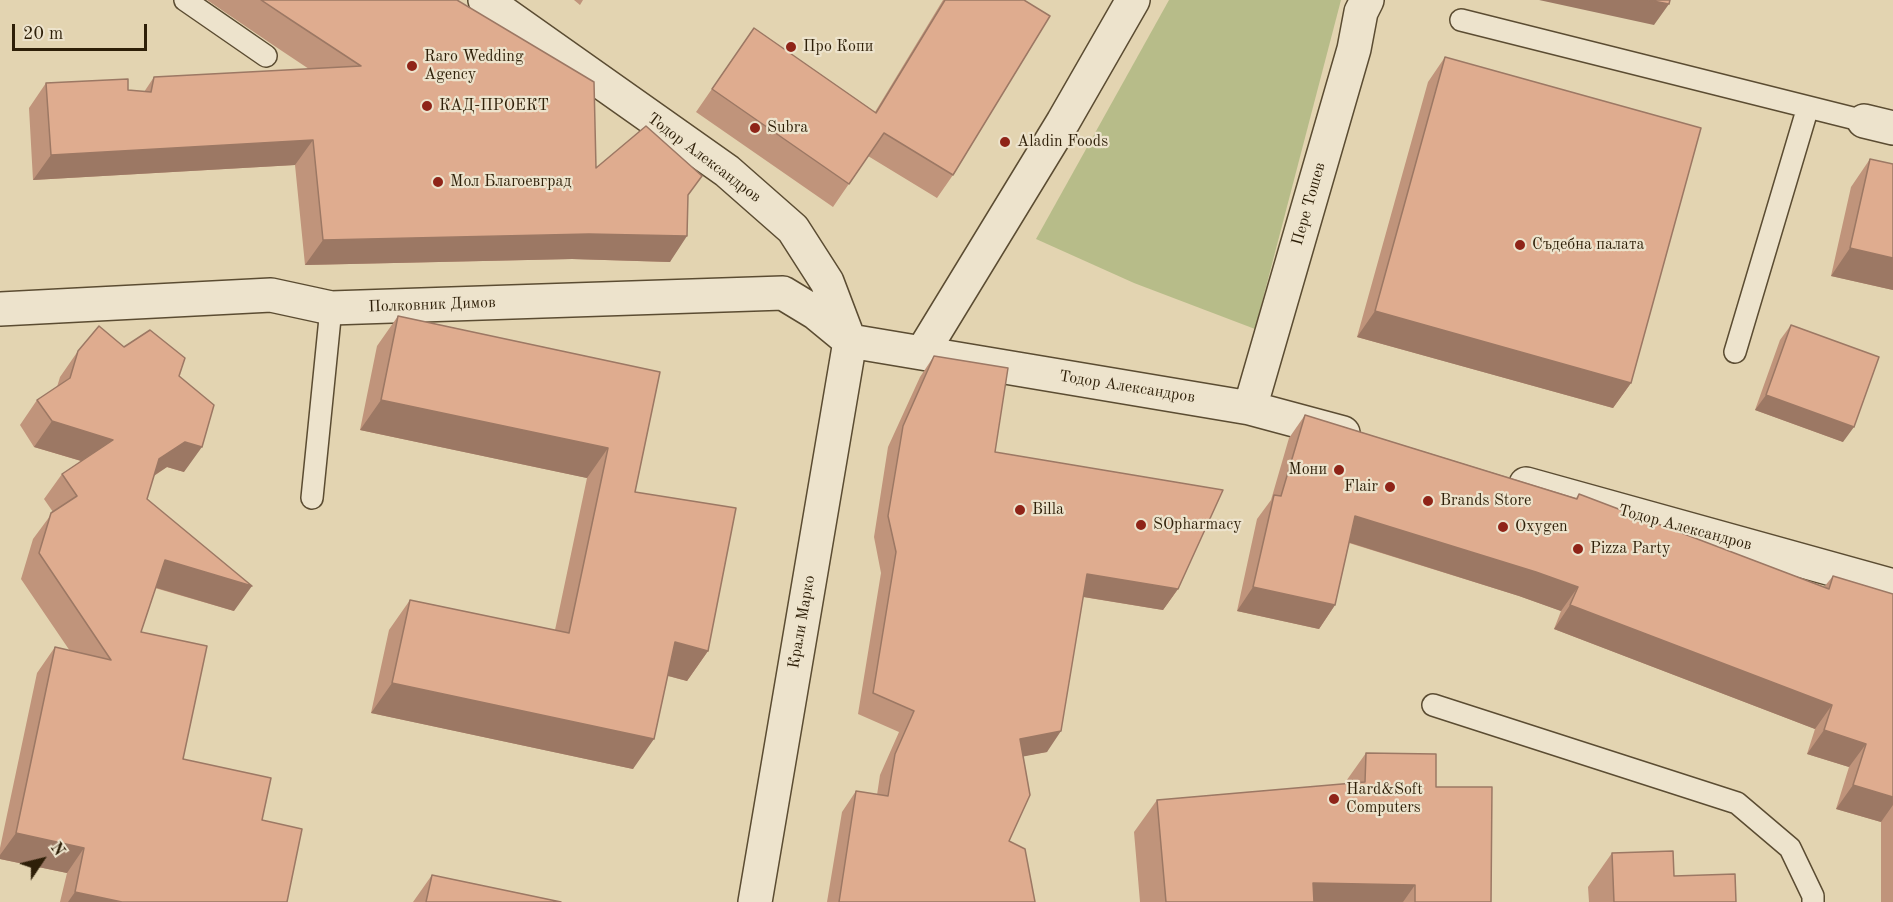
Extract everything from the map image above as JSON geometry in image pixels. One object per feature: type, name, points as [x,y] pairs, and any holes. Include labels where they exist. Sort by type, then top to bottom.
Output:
[{"type":"street","name":"Тодор Александров","points":[[485,0],[727,171],[794,229],[827,282],[850,341],[1250,408],[1377,443]]},
{"type":"street","points":[[922,353],[1063,122],[1134,0]]},
{"type":"street","name":"Пере Тошев","points":[[1250,408],[1351,60],[1361,12],[1367,0]]},
{"type":"street","name":"Полковник Димов","points":[[0,309],[271,295],[331,308],[783,293],[816,313],[850,341]]},
{"type":"street","name":"Крали Марко","points":[[755,902],[850,341]]},
{"type":"street","name":"Тодор Александров","points":[[1503,478],[1893,586]]},
{"type":"lane","points":[[185,0],[266,56]]},
{"type":"lane","points":[[1461,20],[1878,125]]},
{"type":"lane","points":[[1735,352],[1808,107]]},
{"type":"lane","points":[[312,498],[331,308]]},
{"type":"lane","points":[[1433,705],[1737,803],[1790,848],[1814,902]]},
{"type":"green space","points":[[1169,0],[1341,0],[1255,329],[1134,283],[1036,239]]},
{"type":"building","name":"Мол Благоевград","points":[[261,0],[457,0],[594,82],[596,168],[646,126],[702,176],[688,195],[687,236],[589,234],[323,240],[313,140],[51,155],[46,83],[128,79],[128,90],[151,92],[154,77],[361,66]]},
{"type":"building","points":[[945,0],[1024,0],[1050,16],[953,175],[884,133],[849,184],[712,89],[754,28],[876,113]]},
{"type":"building","points":[[1648,0],[1670,0],[1669,4]]},
{"type":"building","name":"Съдебна палата","points":[[1445,57],[1701,128],[1631,383],[1375,311]]},
{"type":"building","points":[[1870,159],[1893,164],[1893,258],[1850,248]]},
{"type":"building","points":[[398,316],[660,372],[635,492],[736,508],[708,651],[675,642],[654,739],[392,683],[410,600],[569,633],[608,448],[381,400]]},
{"type":"building","points":[[1791,325],[1879,357],[1854,427],[1766,395]]},
{"type":"building","points":[[99,326],[124,347],[150,330],[185,358],[179,376],[214,405],[202,447],[185,442],[159,459],[147,499],[252,586],[165,560],[141,632],[207,646],[183,759],[271,778],[262,820],[302,829],[287,902],[122,902],[75,892],[84,848],[16,833],[55,647],[111,660],[39,553],[51,513],[77,496],[62,474],[113,440],[52,421],[37,400],[70,378],[78,351]]},
{"type":"building","points":[[934,356],[1008,368],[995,452],[1223,490],[1178,589],[1087,574],[1061,731],[1020,739],[1030,795],[1009,841],[1025,849],[1035,902],[839,902],[856,791],[888,796],[895,754],[914,711],[873,693],[896,552],[888,516],[903,426]]},
{"type":"building","points":[[1305,415],[1577,499],[1579,494],[1829,589],[1833,576],[1893,594],[1893,797],[1853,785],[1866,744],[1824,730],[1832,705],[1570,605],[1578,587],[1536,572],[1355,516],[1335,605],[1253,587],[1274,495],[1281,496]]},
{"type":"building","points":[[1366,753],[1436,754],[1436,787],[1492,787],[1491,902],[1415,902],[1415,885],[1313,883],[1314,902],[1166,902],[1157,800],[1365,782]]},
{"type":"building","points":[[1673,851],[1674,876],[1735,874],[1736,902],[1614,902],[1612,853]]},
{"type":"building","points":[[432,875],[561,902],[426,902]]},
{"type":"place","name":"Про Копи","points":[[791,47]]},
{"type":"place","name":"Raro Wedding Agency","points":[[412,66]]},
{"type":"place","name":"КАД-ПРОЕКТ","points":[[427,106]]},
{"type":"place","name":"Subra","points":[[755,128]]},
{"type":"place","name":"Aladin Foods","points":[[1005,142]]},
{"type":"place","name":"Мол Благоевград","points":[[438,182]]},
{"type":"place","name":"Съдебна палата","points":[[1520,245]]},
{"type":"place","name":"Мони","points":[[1339,470]]},
{"type":"place","name":"Flair","points":[[1390,487]]},
{"type":"place","name":"Brands Store","points":[[1428,501]]},
{"type":"place","name":"Billa","points":[[1020,510]]},
{"type":"place","name":"SOpharmacy","points":[[1141,525]]},
{"type":"place","name":"Oxygen","points":[[1503,527]]},
{"type":"place","name":"Pizza Party","points":[[1578,549]]},
{"type":"place","name":"Hard&Soft Computers","points":[[1334,799]]}]
